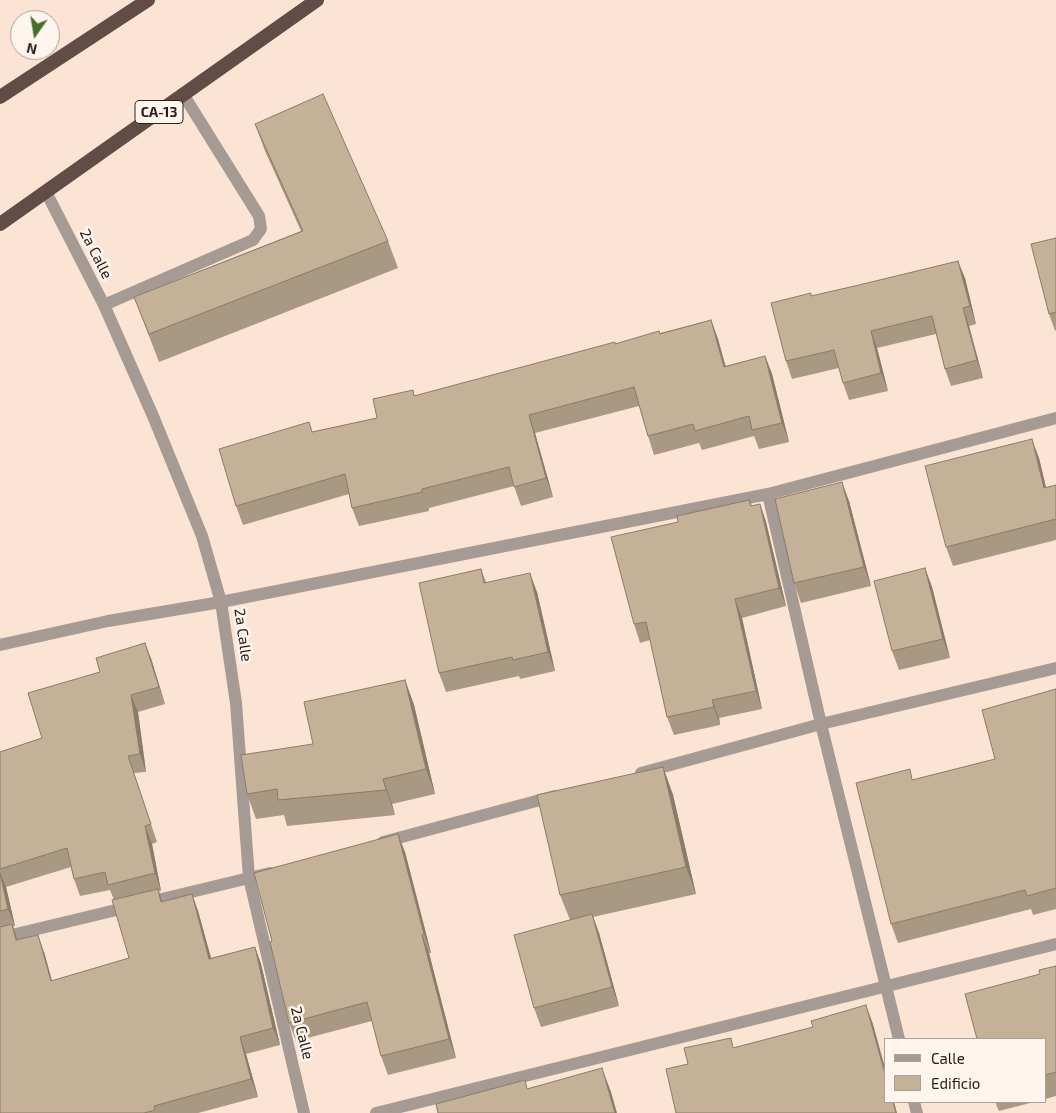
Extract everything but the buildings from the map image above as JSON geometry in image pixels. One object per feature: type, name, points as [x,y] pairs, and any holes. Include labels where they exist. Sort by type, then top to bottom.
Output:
[{"type":"highway","points":[[0,98],[148,0]]},
{"type":"highway","name":"CA-13","points":[[0,224],[318,0]]},
{"type":"street","points":[[104,305],[253,240],[261,229],[260,216],[183,94]]},
{"type":"street","name":"2a Calle","points":[[46,192],[104,305],[153,416],[202,536],[221,602],[236,703],[250,878],[304,1113]]},
{"type":"street","points":[[0,645],[108,620],[221,602],[768,494],[1056,418]]},
{"type":"street","points":[[768,494],[821,724],[899,1038]]},
{"type":"street","points":[[630,776],[821,724],[1056,668]]},
{"type":"street","points":[[373,845],[564,794]]},
{"type":"street","points":[[0,938],[278,870]]},
{"type":"street","points":[[376,1113],[1056,944]]}]
